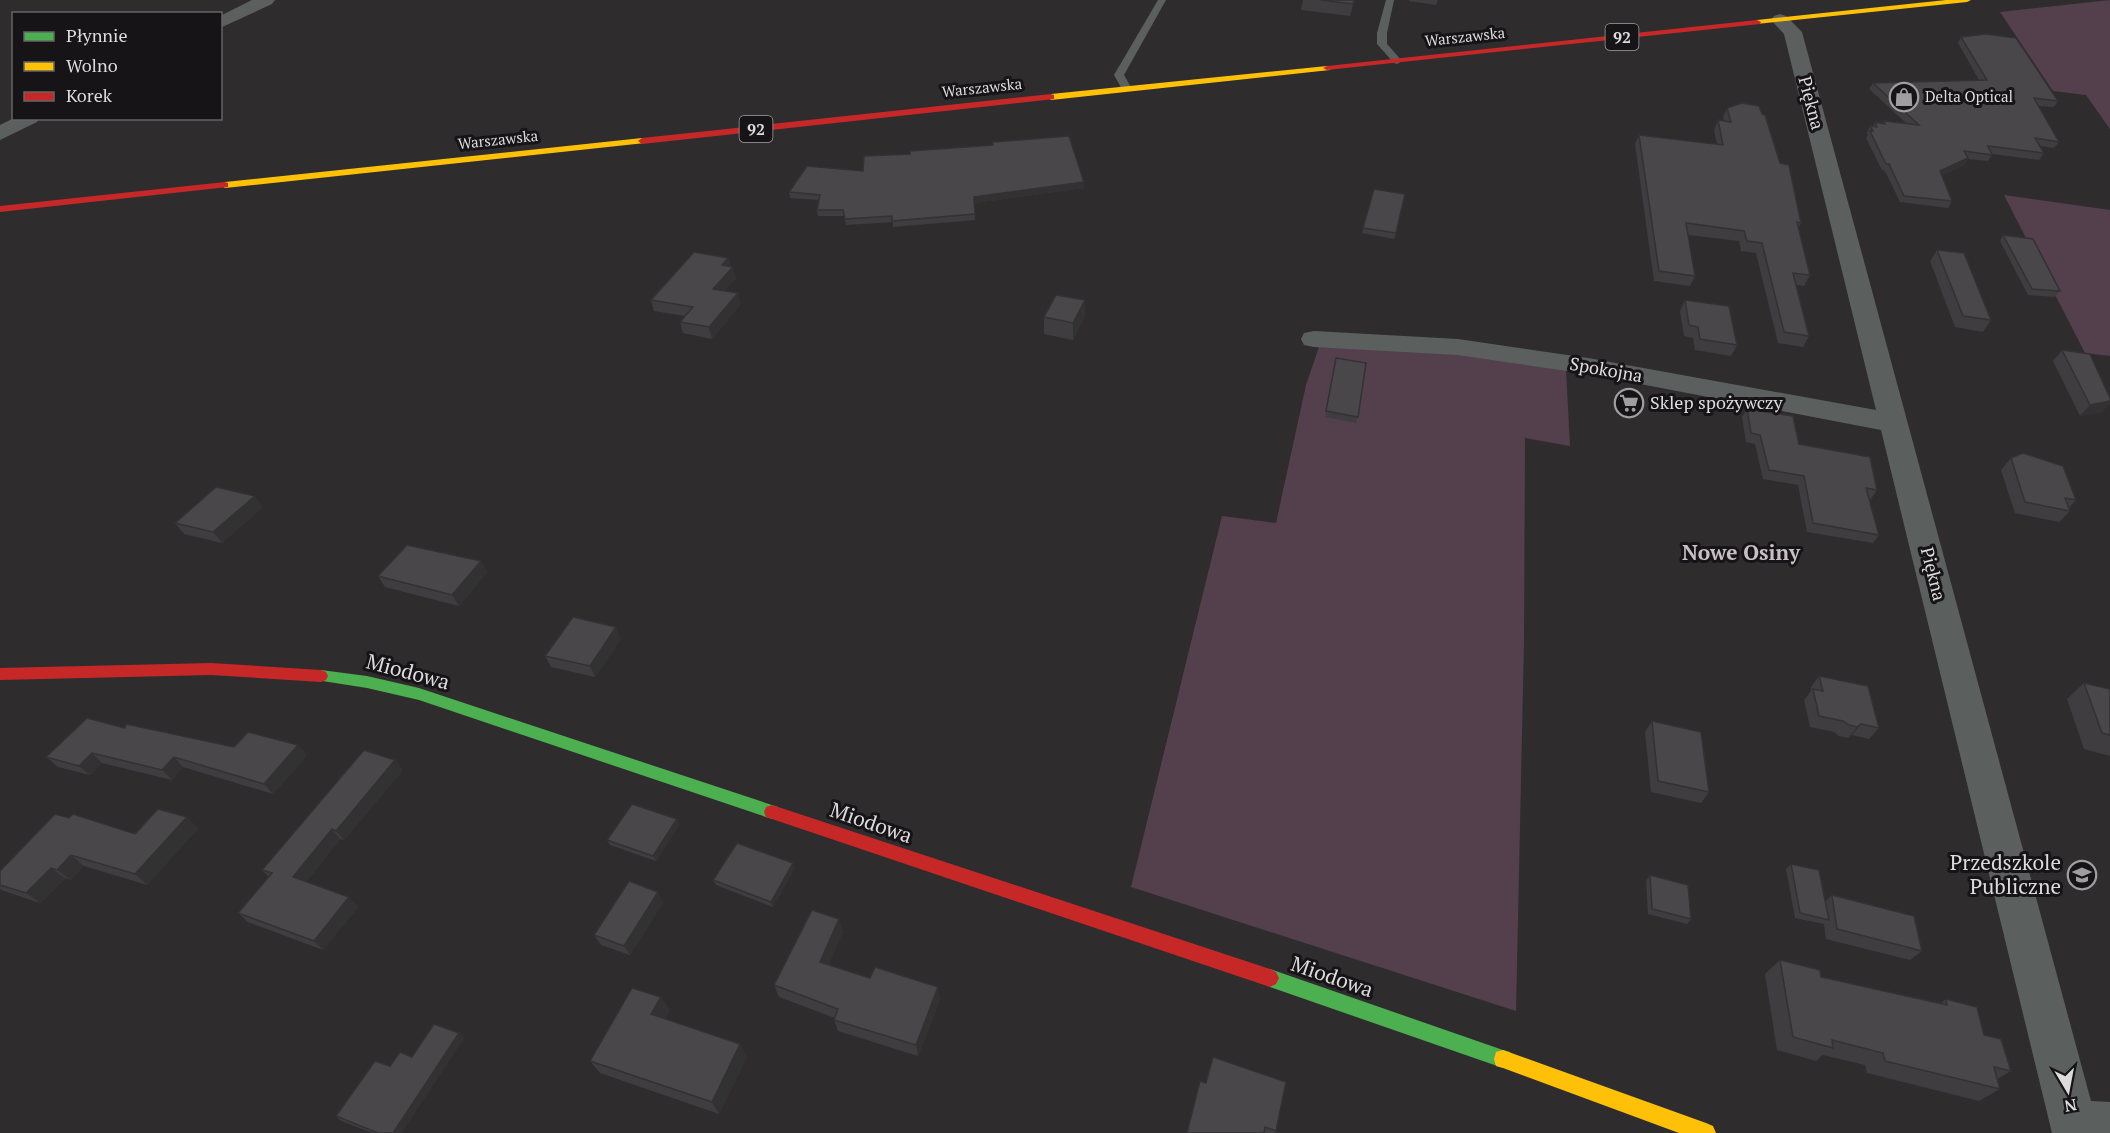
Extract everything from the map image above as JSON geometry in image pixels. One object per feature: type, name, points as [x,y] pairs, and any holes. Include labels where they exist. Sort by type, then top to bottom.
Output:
[{"type":"main road","name":"Warszawska","points":[[0,209],[1967,0]]},
{"type":"main road","name":"Miodowa","points":[[0,674],[246,668],[309,672],[402,689],[1201,954],[1421,1029],[1706,1133]]},
{"type":"street","points":[[222,22],[266,0]]},
{"type":"street","name":"Piękna","points":[[1780,20],[1792,32],[1895,423],[2086,1127]]},
{"type":"street","points":[[0,134],[26,120]]},
{"type":"street","name":"Spokojna","points":[[1314,339],[1458,347],[1564,362],[1895,423]]},
{"type":"lane","points":[[1127,89],[1119,75],[1162,0]]},
{"type":"lane","points":[[1390,0],[1382,33],[1382,44],[1397,61]]},
{"type":"shaded area","points":[[2110,0],[2110,129],[2086,95],[2053,91],[2000,12]]},
{"type":"shaded area","points":[[2004,195],[2110,210],[2110,356],[2085,353]]},
{"type":"shaded area","points":[[1319,347],[1433,350],[1566,370],[1570,446],[1525,438],[1524,641],[1516,1011],[1131,887],[1222,516],[1276,523],[1306,385]]},
{"type":"building","points":[[1321,0],[1354,0],[1353,4]]},
{"type":"building","points":[[1986,34],[2016,38],[2058,101],[2034,98],[2059,142],[2035,138],[2044,153],[1988,146],[1992,155],[1964,151],[1968,158],[1940,171],[1952,201],[1904,196],[1889,164],[1886,164],[1880,152],[1870,126],[1877,127],[1875,122],[1885,124],[1884,121],[1919,125],[1873,83],[1987,80],[1961,37]]},
{"type":"building","points":[[1742,103],[1759,106],[1762,114],[1765,115],[1780,163],[1789,165],[1801,223],[1797,222],[1810,275],[1793,273],[1809,336],[1784,332],[1762,243],[1747,241],[1744,231],[1686,223],[1695,276],[1659,271],[1639,135],[1723,145],[1718,120],[1731,122],[1727,108]]},
{"type":"building","points":[[1069,136],[1084,182],[974,197],[975,214],[892,221],[892,216],[845,219],[843,210],[817,210],[820,195],[789,192],[807,166],[863,171],[864,156],[910,154],[910,151],[993,145],[992,142]]},
{"type":"building","points":[[1374,189],[1405,194],[1396,233],[1363,228]]},
{"type":"building","points":[[2003,235],[2033,239],[2060,291],[2032,289]]},
{"type":"building","points":[[1937,250],[1964,253],[1991,320],[1963,316]]},
{"type":"building","points":[[694,252],[728,258],[722,265],[733,267],[713,289],[738,293],[709,327],[680,322],[693,307],[651,300]]},
{"type":"building","points":[[1056,295],[1085,300],[1073,323],[1044,317]]},
{"type":"building","points":[[1685,300],[1729,306],[1737,345],[1700,339],[1698,327],[1689,325]]},
{"type":"building","points":[[2062,350],[2090,354],[2110,401],[2090,405]]},
{"type":"building","points":[[1336,358],[1366,363],[1358,417],[1326,411]]},
{"type":"building","points":[[1747,409],[1793,416],[1799,444],[1870,457],[1877,490],[1866,488],[1879,535],[1813,523],[1804,476],[1769,470],[1760,435],[1751,433]]},
{"type":"building","points":[[2023,453],[2063,466],[2076,500],[2065,498],[2070,511],[2025,502],[2011,458]]},
{"type":"building","points":[[216,487],[255,496],[213,532],[175,523]]},
{"type":"building","points":[[407,545],[481,561],[452,595],[378,576]]},
{"type":"building","points":[[573,617],[616,627],[590,666],[545,656]]},
{"type":"building","points":[[1819,676],[1868,686],[1879,728],[1861,724],[1857,727],[1843,721],[1819,716],[1813,689],[1823,691]]},
{"type":"building","points":[[2084,683],[2110,689],[2110,735],[2102,733]]},
{"type":"building","points":[[87,718],[125,728],[126,724],[234,747],[248,732],[298,745],[264,784],[174,757],[162,770],[92,753],[79,766],[46,757]]},
{"type":"building","points":[[1652,721],[1701,732],[1709,792],[1658,781]]},
{"type":"building","points":[[364,750],[395,760],[336,831],[332,829],[293,877],[349,897],[314,941],[238,913],[272,873],[262,870]]},
{"type":"building","points":[[632,804],[677,819],[653,856],[607,840]]},
{"type":"building","points":[[158,809],[187,817],[135,874],[71,855],[57,870],[51,868],[26,893],[0,885],[0,871],[55,814],[69,818],[73,814],[135,834]]},
{"type":"building","points":[[737,843],[793,863],[771,902],[713,880]]},
{"type":"building","points":[[1791,864],[1819,870],[1829,920],[1800,913]]},
{"type":"building","points":[[1650,875],[1688,885],[1691,919],[1652,909]]},
{"type":"building","points":[[629,881],[658,892],[624,946],[594,935]]},
{"type":"building","points":[[1832,895],[1914,916],[1922,951],[1837,929]]},
{"type":"building","points":[[812,910],[839,919],[820,962],[870,978],[875,967],[938,987],[916,1045],[834,1020],[838,1009],[774,985]]},
{"type":"building","points":[[1780,960],[1820,970],[1821,977],[1947,1005],[1946,999],[1977,1007],[1984,1035],[2001,1039],[2011,1071],[1994,1067],[2000,1089],[1885,1061],[1883,1053],[1832,1040],[1833,1048],[1793,1037]]},
{"type":"building","points":[[632,988],[661,997],[651,1014],[740,1044],[712,1102],[590,1061]]},
{"type":"building","points":[[434,1024],[459,1033],[393,1133],[378,1133],[336,1116],[375,1061],[390,1066],[400,1052],[412,1057]]},
{"type":"building","points":[[1213,1057],[1286,1082],[1276,1131],[1265,1127],[1264,1133],[1187,1133],[1200,1081],[1206,1083]]},
{"type":"traffic: fast","points":[[321,676],[367,682],[419,694],[772,812]]},
{"type":"traffic: fast","points":[[1270,978],[1503,1059]]},
{"type":"traffic: slow","points":[[1757,22],[1967,0]]},
{"type":"traffic: slow","points":[[1051,97],[1327,68]]},
{"type":"traffic: slow","points":[[225,185],[642,141]]},
{"type":"traffic: slow","points":[[1503,1059],[1706,1133]]},
{"type":"traffic: jam","points":[[1327,68],[1757,22]]},
{"type":"traffic: jam","points":[[642,141],[1051,97]]},
{"type":"traffic: jam","points":[[0,209],[225,185]]},
{"type":"traffic: jam","points":[[0,674],[211,669],[321,676]]},
{"type":"traffic: jam","points":[[772,812],[1270,978]]},
{"type":"place","name":"Delta Optical","points":[[1904,97]]},
{"type":"place","name":"Sklep spożywczy","points":[[1629,403]]},
{"type":"place","name":"Przedszkole Publiczne","points":[[2082,875]]},
{"type":"district","name":"Nowe Osiny","points":[[1741,553]]}]
